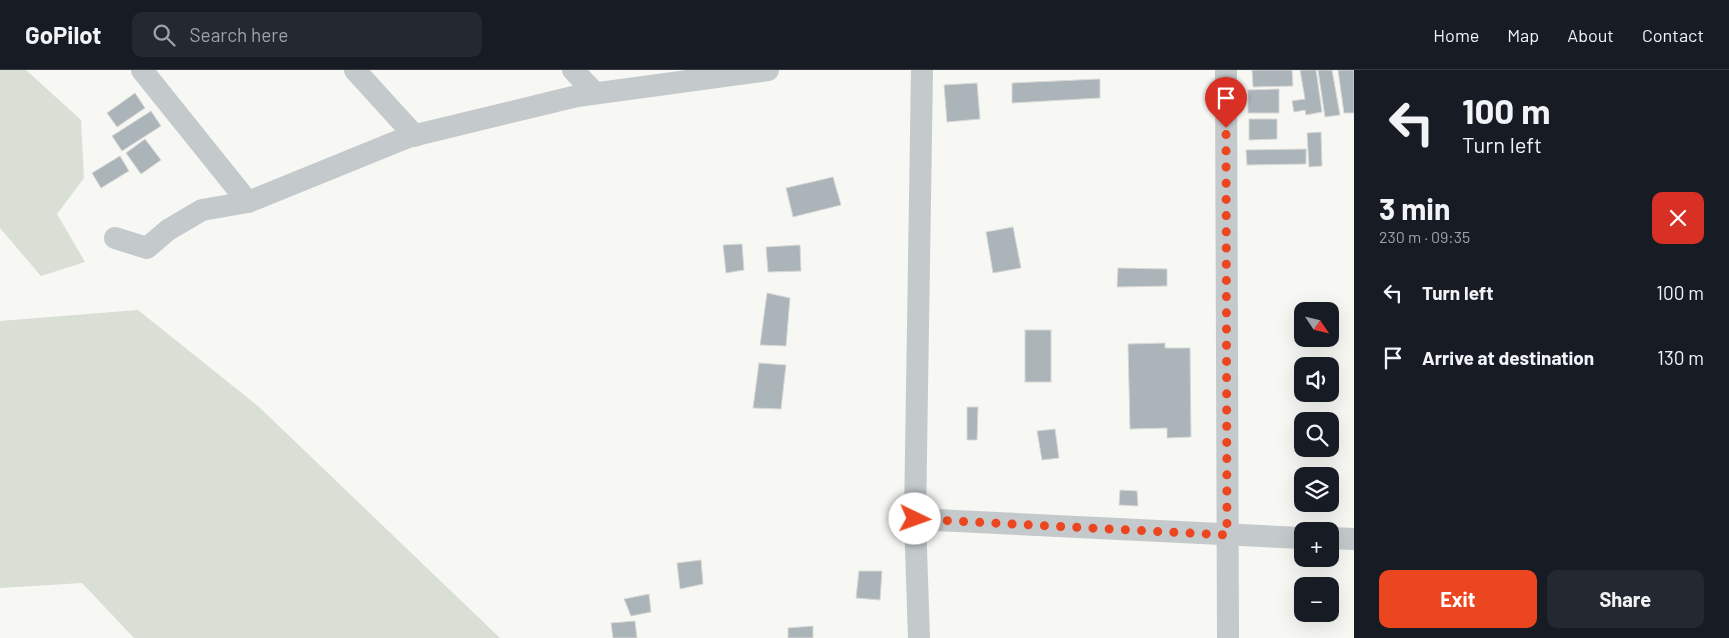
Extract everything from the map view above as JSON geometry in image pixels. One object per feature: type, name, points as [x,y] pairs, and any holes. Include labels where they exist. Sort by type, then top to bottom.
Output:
[{"type":"street","points":[[142,70],[248,202]]},
{"type":"street","points":[[355,70],[415,136]]},
{"type":"street","points":[[573,70],[595,94]]},
{"type":"street","points":[[115,238],[147,248],[168,230],[202,210],[248,202],[415,136],[595,94],[768,70]]},
{"type":"street","points":[[919,638],[915,519],[922,70]]},
{"type":"street","points":[[1226,70],[1228,638]]},
{"type":"street","points":[[915,519],[1294,538]]},
{"type":"street","points":[[1339,538],[1354,539]]},
{"type":"shaded area","points":[[0,70],[26,70],[81,120],[84,178],[57,214],[85,262],[41,276],[0,228]]},
{"type":"shaded area","points":[[138,310],[259,407],[500,638],[134,638],[82,583],[0,588],[0,321]]},
{"type":"building","points":[[1252,70],[1292,70],[1293,86],[1253,87]]},
{"type":"building","points":[[1300,70],[1316,70],[1322,112],[1306,115],[1305,110],[1294,112],[1292,101],[1305,99]]},
{"type":"building","points":[[1318,70],[1332,70],[1340,115],[1325,117]]},
{"type":"building","points":[[1338,70],[1354,70],[1354,113],[1344,113]]},
{"type":"building","points":[[1100,79],[1100,98],[1012,103],[1012,83]]},
{"type":"building","points":[[977,83],[980,119],[947,122],[944,85]]},
{"type":"building","points":[[1279,89],[1279,113],[1248,113],[1248,90]]},
{"type":"building","points":[[135,93],[145,108],[117,127],[107,113]]},
{"type":"building","points":[[151,111],[161,126],[122,151],[112,136]]},
{"type":"building","points":[[1249,119],[1277,119],[1277,139],[1249,140]]},
{"type":"building","points":[[1321,132],[1322,166],[1309,167],[1307,133]]},
{"type":"building","points":[[145,139],[161,160],[141,174],[126,153]]},
{"type":"building","points":[[1306,149],[1306,164],[1247,165],[1246,150]]},
{"type":"building","points":[[120,156],[129,171],[101,188],[92,173]]},
{"type":"building","points":[[833,177],[841,205],[793,217],[786,188]]},
{"type":"building","points":[[1013,227],[1021,268],[993,273],[986,232]]},
{"type":"building","points":[[742,244],[744,270],[726,273],[723,245]]},
{"type":"building","points":[[800,245],[801,271],[768,272],[766,247]]},
{"type":"building","points":[[1118,268],[1167,269],[1167,286],[1117,287]]},
{"type":"building","points":[[767,293],[790,298],[786,346],[760,345]]},
{"type":"building","points":[[1025,330],[1051,330],[1051,382],[1025,382]]},
{"type":"building","points":[[1165,343],[1165,348],[1190,348],[1191,437],[1167,438],[1167,428],[1130,429],[1128,344]]},
{"type":"building","points":[[759,363],[786,365],[781,409],[753,408]]},
{"type":"building","points":[[967,407],[978,407],[977,440],[967,440]]},
{"type":"building","points":[[1055,429],[1059,458],[1042,460],[1037,431]]},
{"type":"building","points":[[1120,490],[1137,491],[1138,506],[1119,505]]},
{"type":"building","points":[[701,560],[703,584],[680,589],[677,563]]},
{"type":"building","points":[[859,571],[882,571],[880,600],[856,598]]},
{"type":"building","points":[[649,594],[651,612],[631,616],[624,599]]},
{"type":"building","points":[[635,621],[637,638],[613,638],[611,623]]},
{"type":"building","points":[[813,626],[813,638],[788,638],[788,628]]},
{"type":"route","points":[[915,519],[1227,535],[1226,128]]}]
